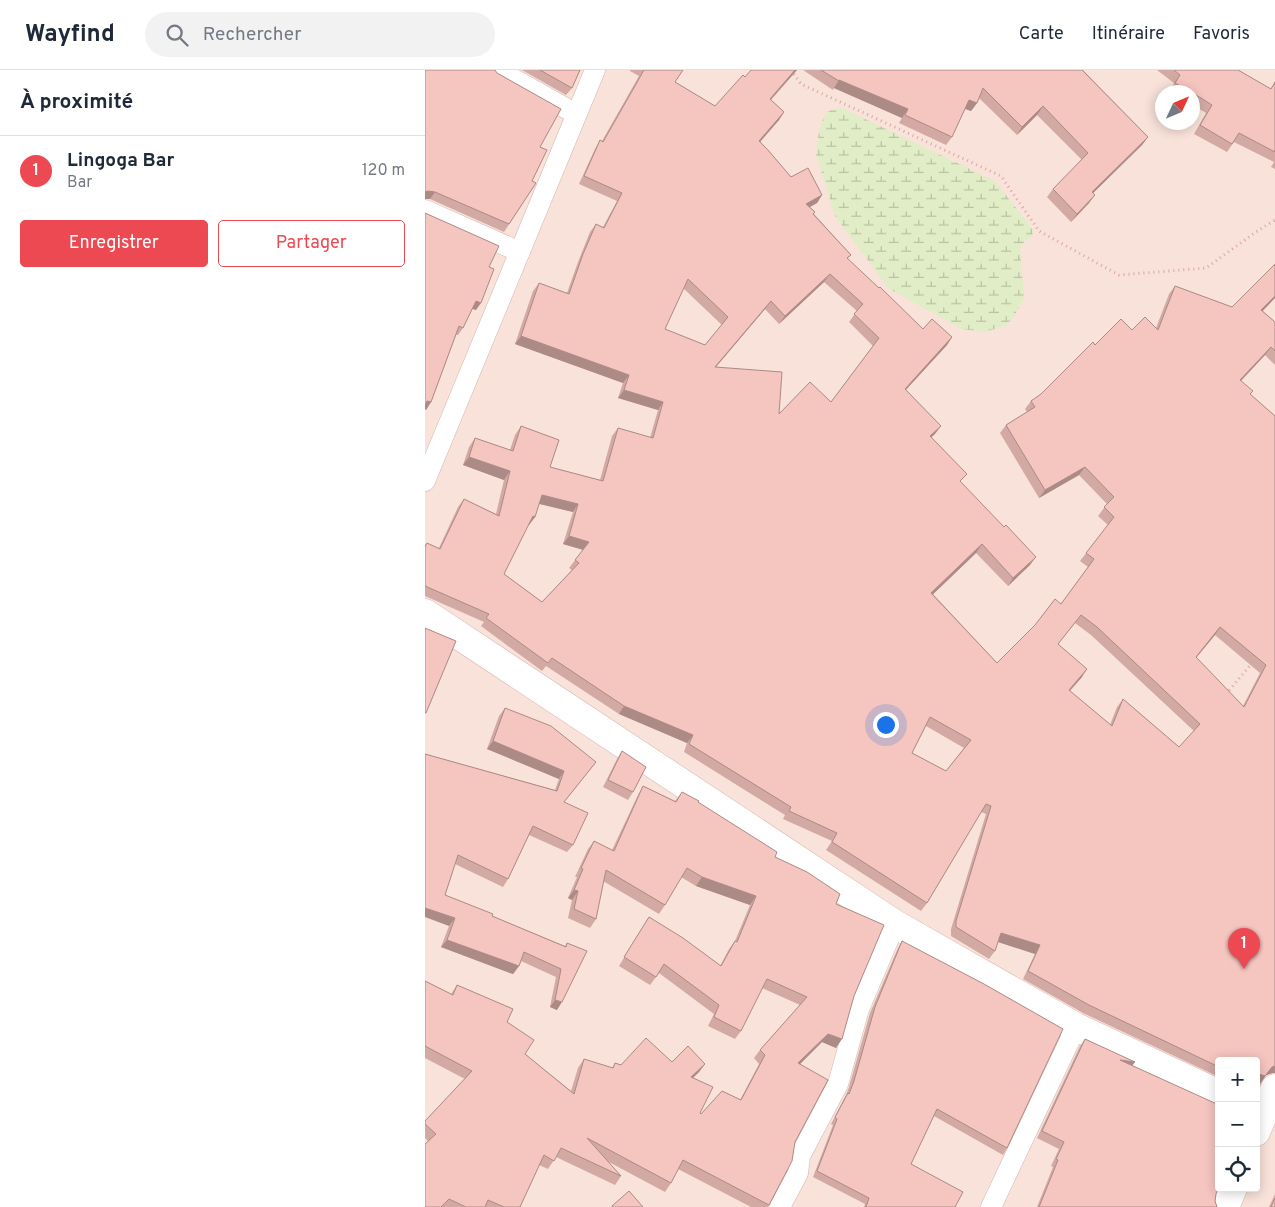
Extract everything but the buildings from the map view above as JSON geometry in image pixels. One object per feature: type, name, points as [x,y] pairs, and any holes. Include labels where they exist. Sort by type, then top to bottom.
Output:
[{"type":"street","points":[[498,70],[577,114]]},
{"type":"street","points":[[425,480],[595,70]]},
{"type":"street","points":[[425,210],[520,252]]},
{"type":"street","points":[[425,613],[895,924],[1076,1027],[1215,1092]]},
{"type":"street","points":[[780,1207],[798,1173],[800,1156],[838,1084],[859,1008],[895,924]]},
{"type":"street","points":[[991,1207],[1076,1027]]},
{"type":"street","points":[[1260,1117],[1275,1088]]},
{"type":"street","points":[[1225,1207],[1231,1192]]},
{"type":"path","points":[[791,70],[801,84],[1001,176],[1039,231],[1119,275],[1206,268],[1275,220]]},
{"type":"path","points":[[1224,696],[1256,659]]},
{"type":"shaded area","points":[[425,70],[1275,70],[1275,1207],[425,1207]]},
{"type":"green space","points":[[840,107],[995,181],[1033,230],[1032,237],[1027,239],[1020,248],[1024,298],[1013,318],[1005,326],[984,332],[962,329],[889,289],[835,216],[816,154],[822,121],[827,112]]},
{"type":"place","name":"Lingoga Bar","points":[[1244,969]]}]
